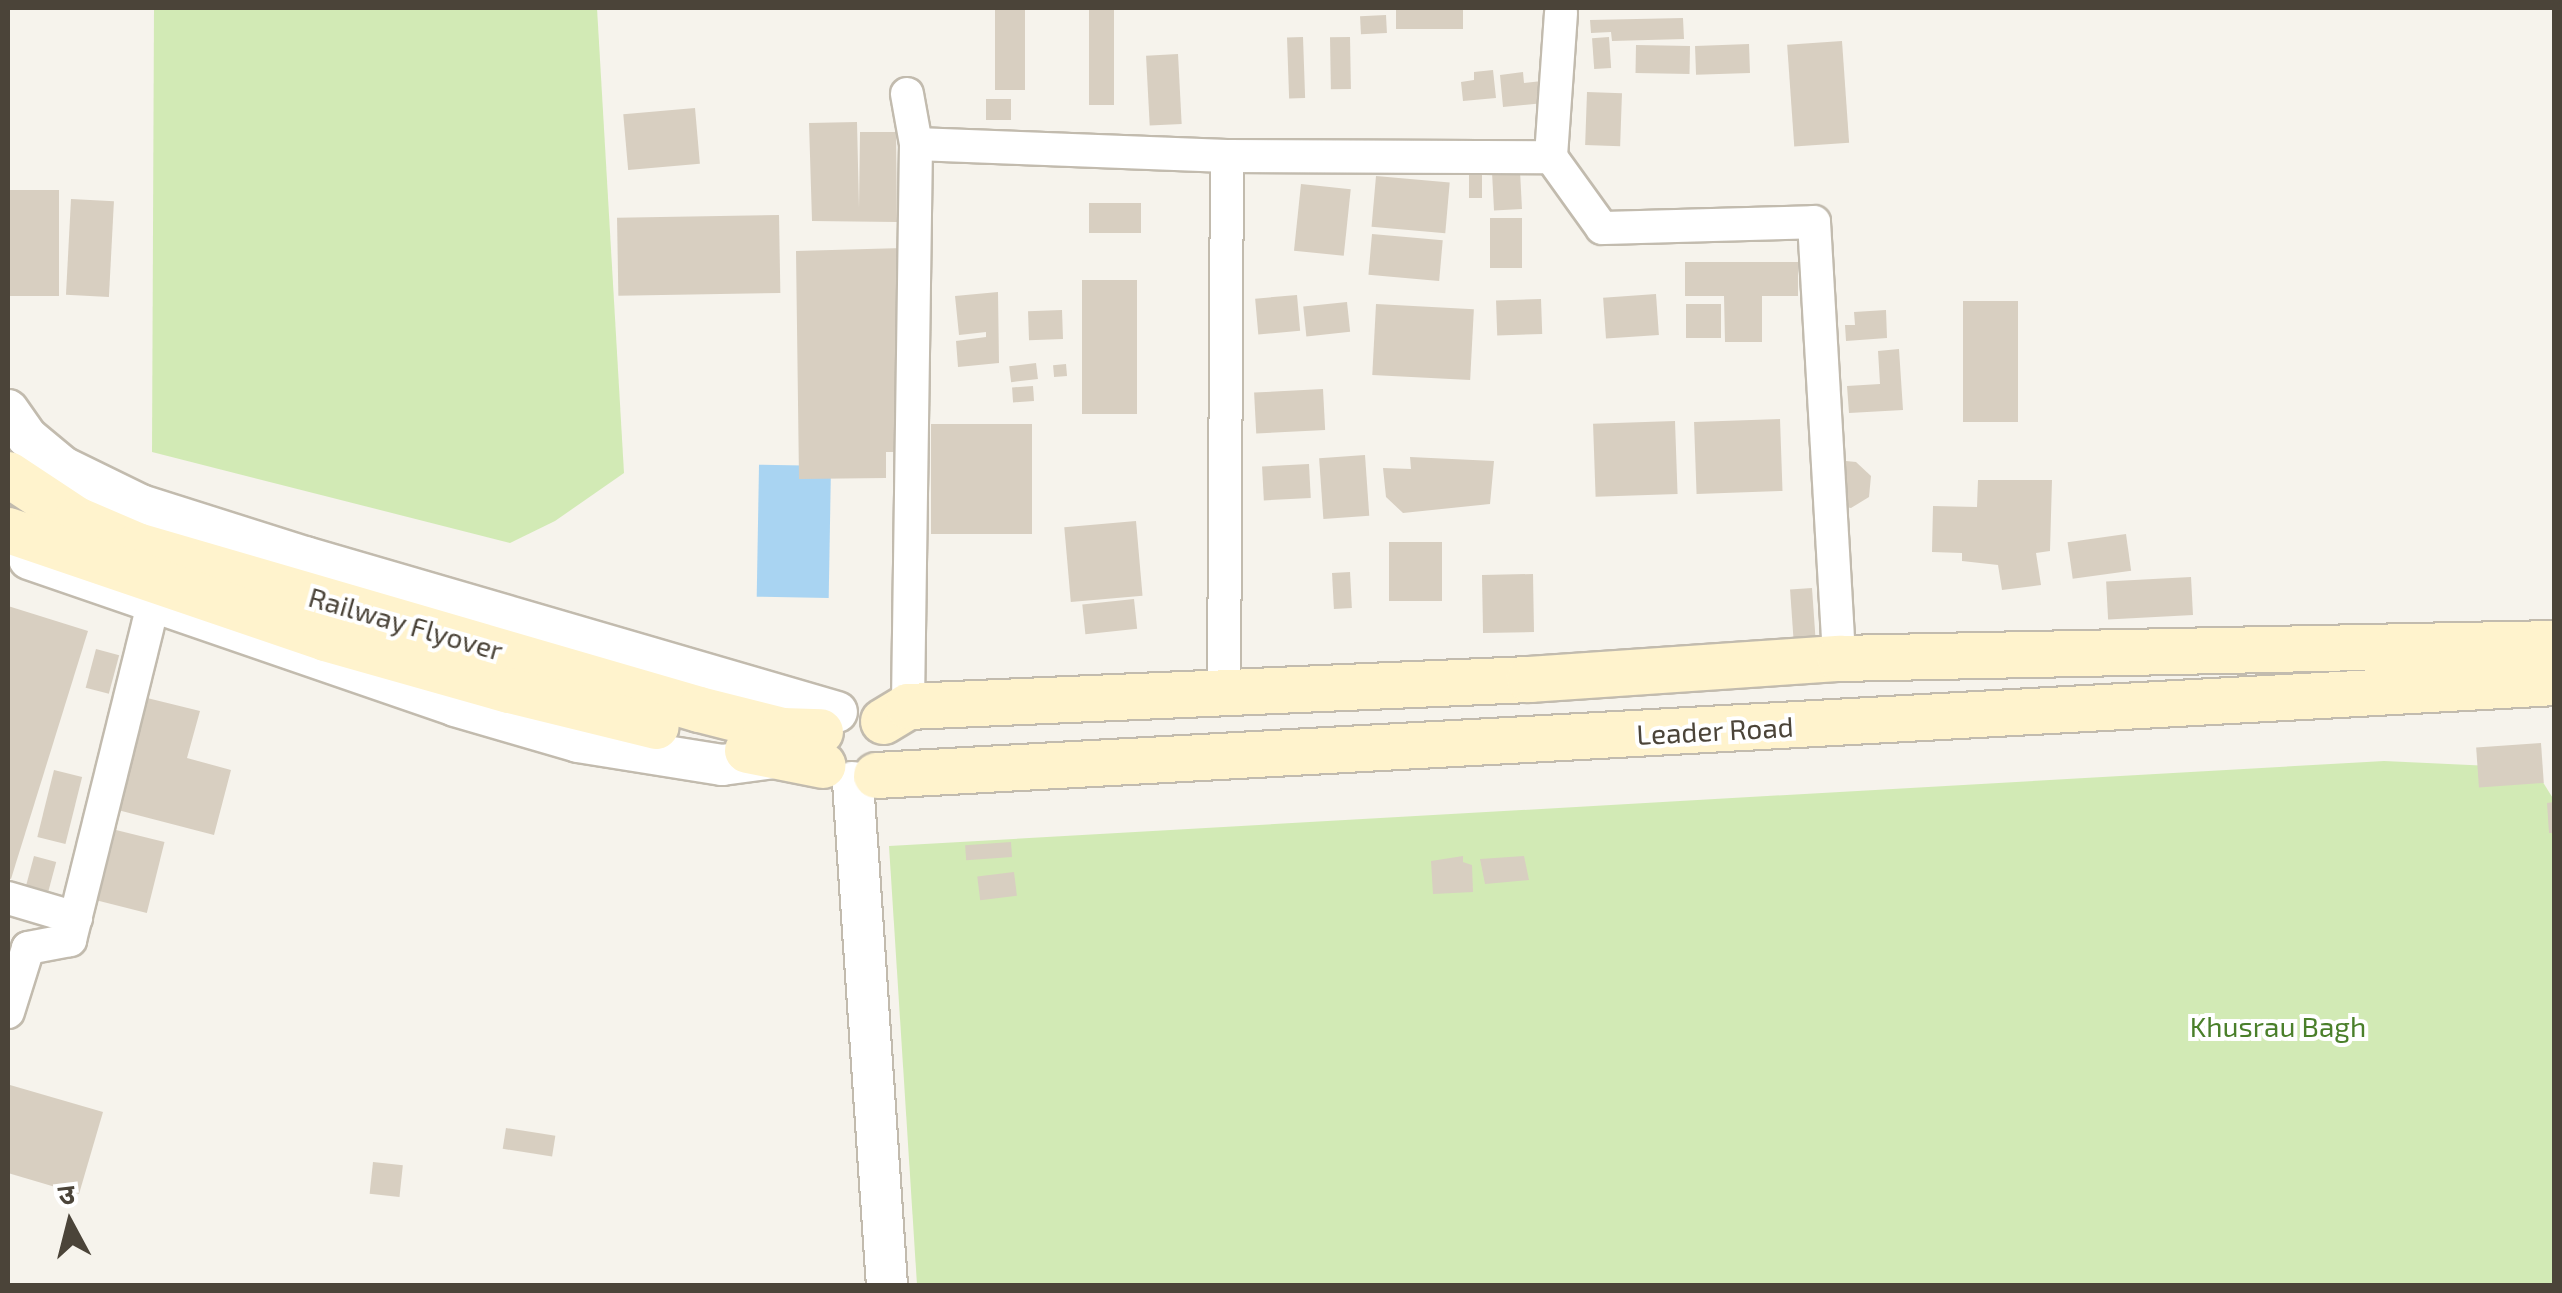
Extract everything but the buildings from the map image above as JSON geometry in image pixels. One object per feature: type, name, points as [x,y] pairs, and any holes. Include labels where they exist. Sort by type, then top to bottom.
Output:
[{"type":"main road","name":"Railway Flyover","points":[[8,474],[76,518],[138,545],[695,722],[773,758],[842,753]]},
{"type":"main road","name":"Railway Flyover","points":[[8,530],[325,638],[509,690],[695,722],[782,730],[842,753]]},
{"type":"main road","points":[[842,753],[862,708],[896,714],[1224,691],[1529,679],[1839,658],[2554,644]]},
{"type":"main road","name":"Leader Road","points":[[842,753],[2554,682]]},
{"type":"street","points":[[1561,14],[1551,156],[1602,228],[1814,222],[1839,658]]},
{"type":"street","points":[[896,714],[916,144],[907,94]]},
{"type":"street","points":[[916,144],[1226,156],[1551,156]]},
{"type":"street","points":[[1224,691],[1226,156]]},
{"type":"street","points":[[8,410],[27,436],[62,467],[142,505],[305,558],[842,753],[887,1286]]},
{"type":"street","points":[[8,549],[153,606],[578,742],[722,765],[773,758]]},
{"type":"street","points":[[8,1012],[18,947],[70,940],[153,606]]},
{"type":"street","points":[[8,898],[76,918]]},
{"type":"green space","points":[[154,8],[597,8],[624,473],[555,521],[510,543],[152,452]]},
{"type":"green space","name":"Khusrau Bagh","points":[[2384,761],[2534,768],[2554,800],[2554,1285],[917,1285],[889,846]]},
{"type":"water","points":[[759,465],[831,466],[829,598],[757,597]]}]
